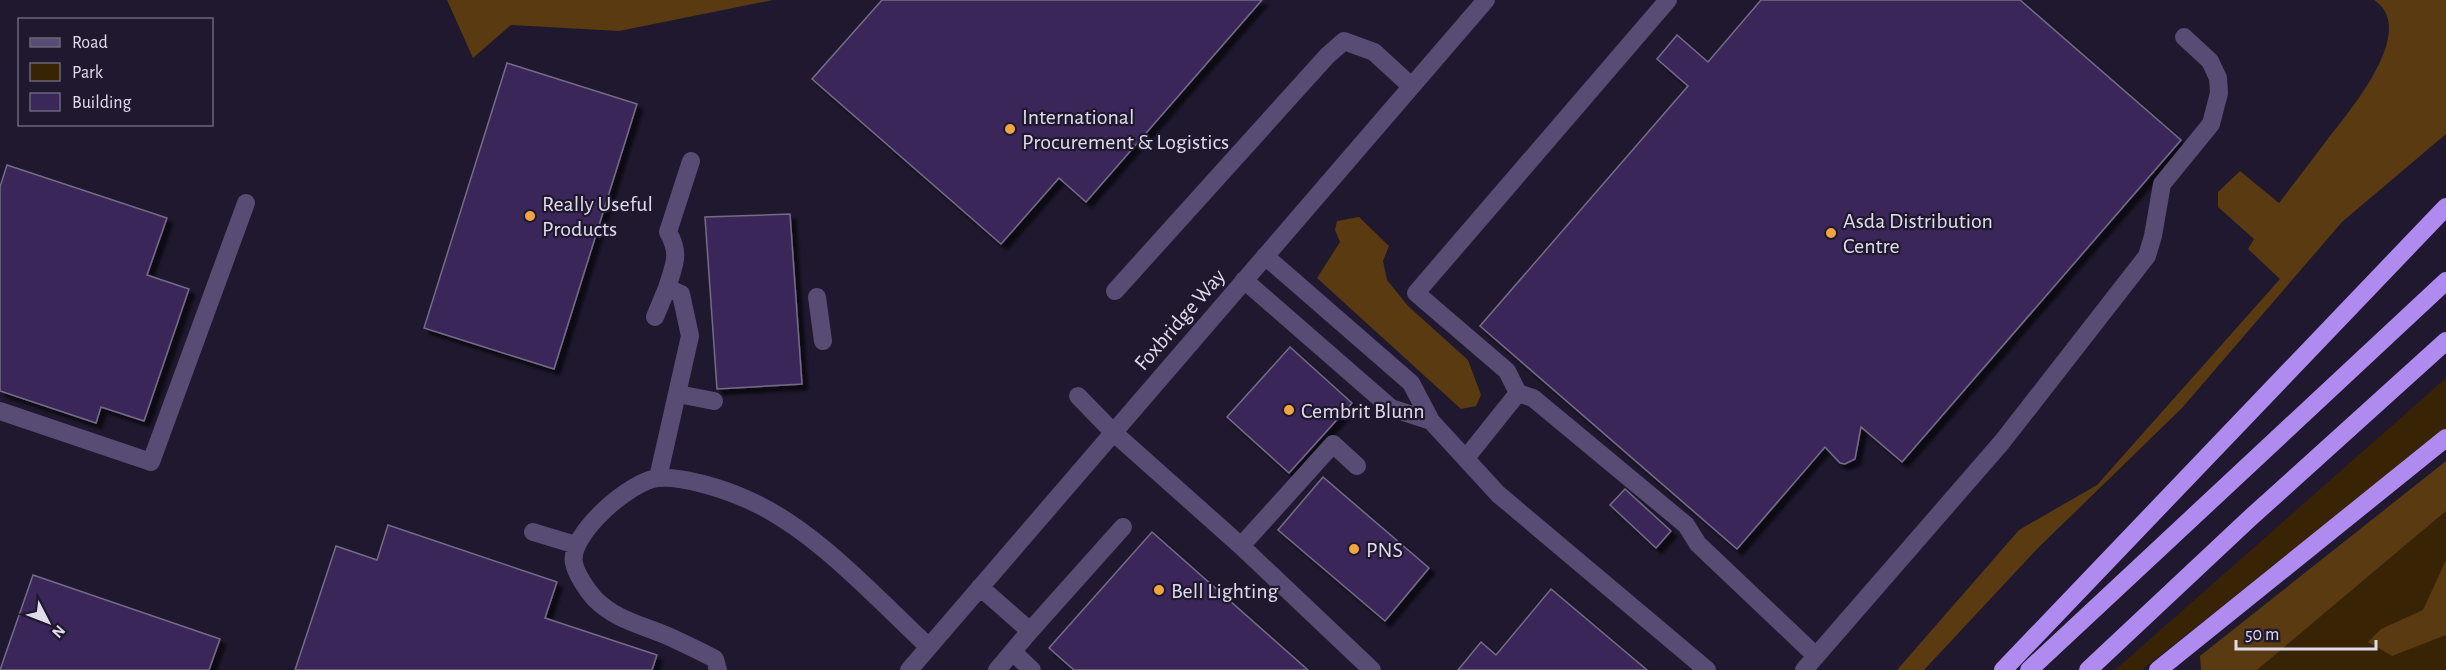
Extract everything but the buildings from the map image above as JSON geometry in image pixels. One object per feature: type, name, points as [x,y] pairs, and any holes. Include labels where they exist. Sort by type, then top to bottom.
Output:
[{"type":"highway","points":[[2003,670],[2446,207]]},
{"type":"highway","points":[[2029,670],[2446,281]]},
{"type":"highway","points":[[2088,670],[2249,519],[2446,341]]},
{"type":"highway","points":[[2158,670],[2446,438]]},
{"type":"street","name":"Foxbridge Way","points":[[909,670],[1485,0]]},
{"type":"street","points":[[1668,0],[1416,293],[1508,371],[1518,393],[1533,398],[1686,525],[1698,544],[1810,663],[2002,442],[2147,256],[2162,184],[2211,124],[2219,93],[2218,78],[2210,61],[2184,37]]},
{"type":"street","points":[[1115,291],[1327,56],[1344,41],[1374,52],[1411,86]]},
{"type":"street","points":[[655,316],[675,261],[676,246],[668,232],[691,161]]},
{"type":"street","points":[[0,411],[151,462],[246,202]]},
{"type":"street","points":[[1265,256],[1411,383],[1431,420],[1507,501],[1707,670]]},
{"type":"street","points":[[1244,280],[1391,408],[1431,420]]},
{"type":"street","points":[[658,478],[690,336],[681,294],[667,288]]},
{"type":"street","points":[[817,297],[823,341]]},
{"type":"street","points":[[1466,458],[1518,393]]},
{"type":"street","points":[[678,394],[714,401]]},
{"type":"street","points":[[1077,396],[1113,432],[1241,546],[1372,670]]},
{"type":"street","points":[[1241,546],[1333,444],[1358,466]]},
{"type":"street","points":[[718,670],[715,659],[669,637],[611,614],[593,597],[573,562],[576,545],[595,520],[620,496],[638,484],[658,478],[706,486],[747,499],[775,514],[832,557],[928,647]]},
{"type":"street","points":[[997,670],[1123,527]]},
{"type":"street","points":[[533,532],[576,545]]},
{"type":"street","points":[[980,587],[1030,631]]},
{"type":"street","points":[[1013,652],[1032,670]]},
{"type":"green space","points":[[2446,378],[2446,429],[2142,670],[2115,670]]},
{"type":"green space","points":[[2446,511],[2446,670],[2257,670]]},
{"type":"shaded area","points":[[447,0],[773,0],[619,31],[511,25],[473,58]]},
{"type":"shaded area","points":[[2374,0],[2446,0],[2446,134],[2342,222],[2182,408],[2037,549],[1924,670],[1897,670],[2019,530],[2097,485],[2280,279],[2248,249],[2254,239],[2218,207],[2218,192],[2240,171],[2279,203],[2363,92],[2385,51],[2389,31],[2386,14]]},
{"type":"shaded area","points":[[1359,217],[1389,246],[1383,261],[1387,280],[1408,306],[1468,360],[1481,395],[1476,406],[1461,409],[1317,278],[1340,242],[1335,230],[1337,221]]},
{"type":"shaded area","points":[[2446,461],[2446,511],[2257,670],[2201,670],[2200,656]]},
{"type":"shaded area","points":[[2446,560],[2446,635],[2392,656],[2368,642],[2381,629],[2423,610]]},
{"type":"place","name":"International Procurement & Logistics","points":[[1010,129]]},
{"type":"place","name":"Really Useful Products","points":[[530,216]]},
{"type":"place","name":"Asda Distribution Centre","points":[[1831,233]]},
{"type":"place","name":"Cembrit Blunn","points":[[1289,410]]},
{"type":"place","name":"PNS","points":[[1354,549]]},
{"type":"place","name":"Bell Lighting","points":[[1159,590]]}]
